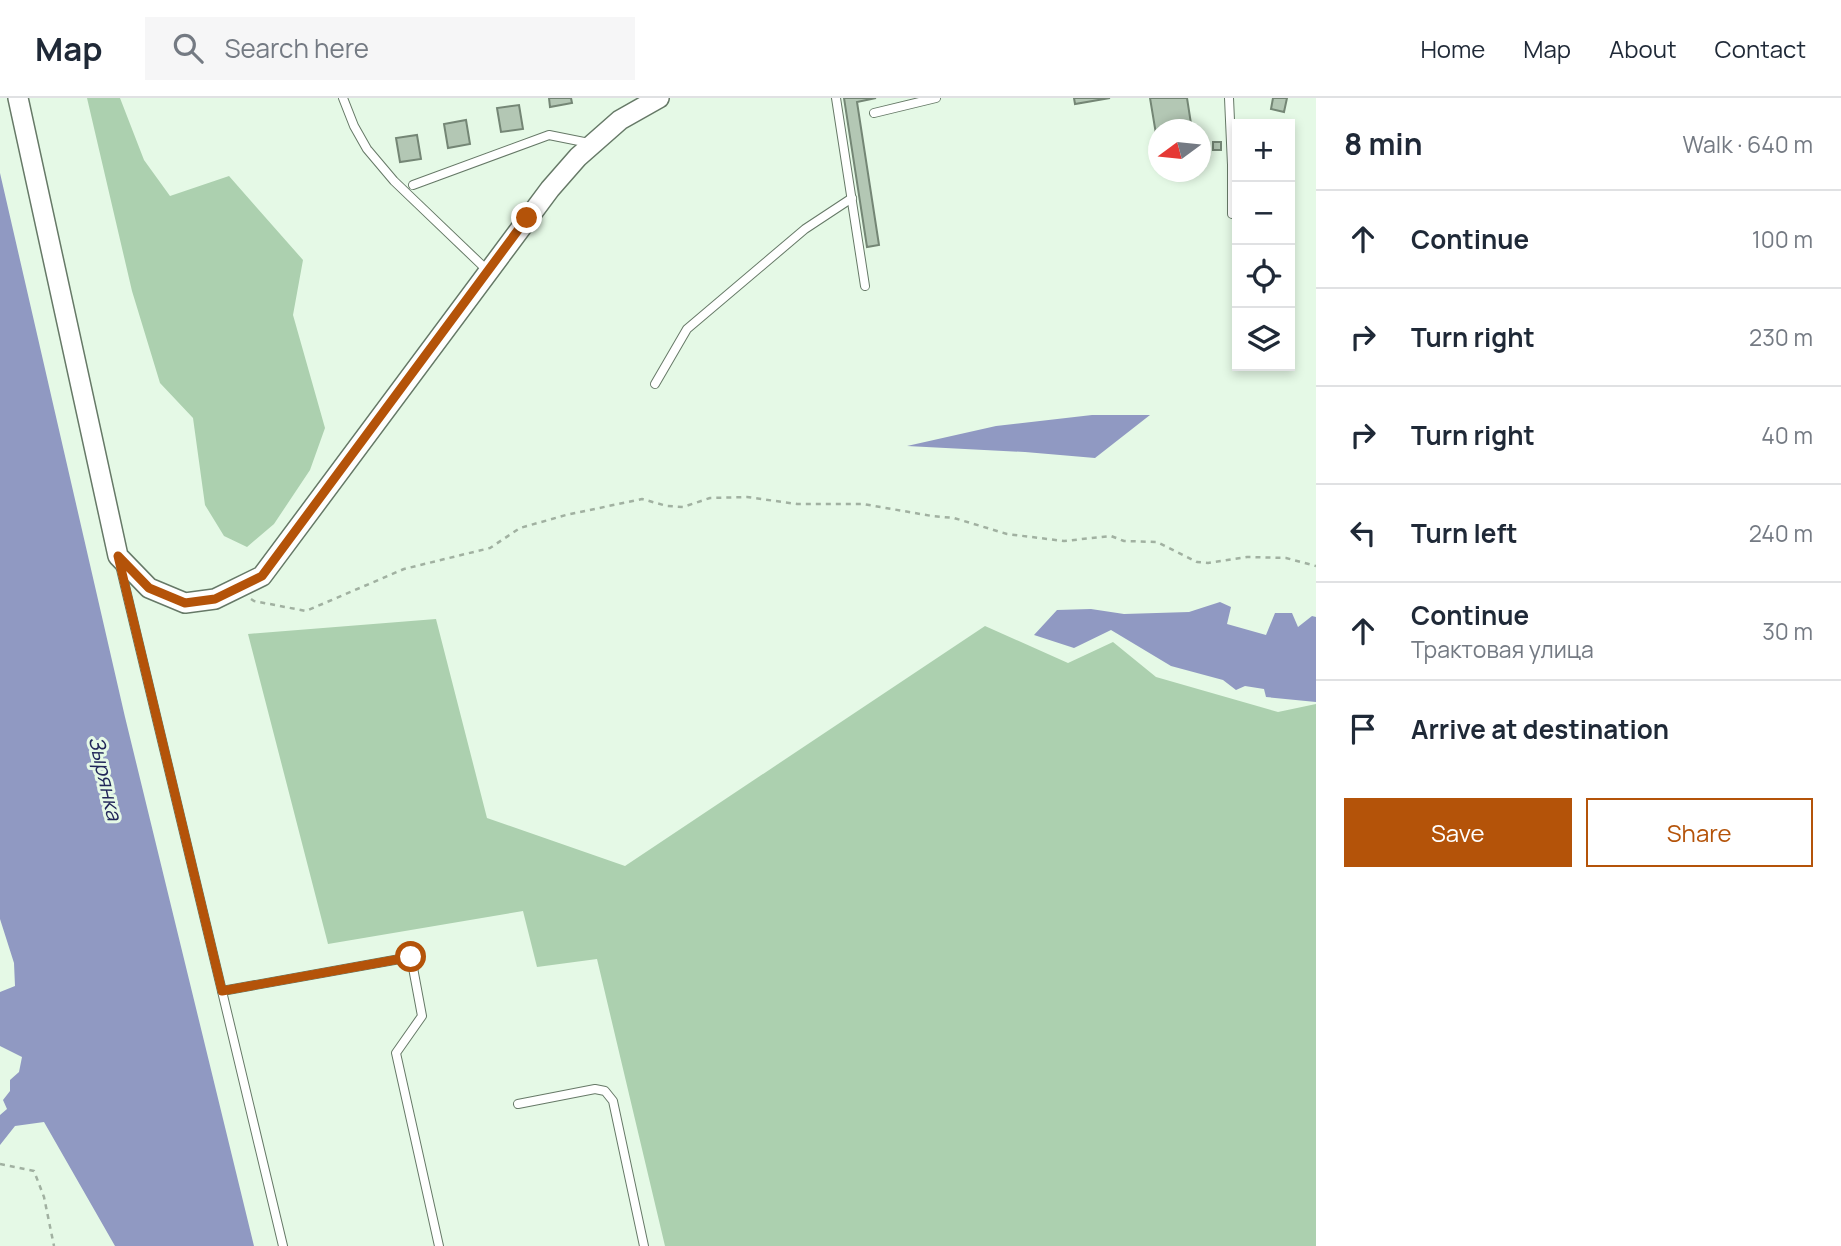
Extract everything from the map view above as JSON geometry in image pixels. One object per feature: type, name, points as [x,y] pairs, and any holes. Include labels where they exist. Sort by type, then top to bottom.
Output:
[{"type":"street","points":[[18,98],[118,556],[149,588],[185,603],[215,599],[262,576],[550,189],[578,157],[620,120],[659,98]]},
{"type":"lane","points":[[342,98],[367,149],[394,181],[488,271]]},
{"type":"lane","points":[[836,98],[865,286]]},
{"type":"lane","points":[[874,113],[936,98]]},
{"type":"lane","points":[[1228,98],[1232,136]]},
{"type":"lane","points":[[413,185],[549,135],[593,144]]},
{"type":"lane","points":[[654,384],[687,329],[805,229],[852,198]]},
{"type":"lane","points":[[118,556],[283,1246]]},
{"type":"lane","points":[[222,991],[411,957],[422,1016],[396,1053],[439,1246]]},
{"type":"lane","points":[[518,1104],[595,1088],[605,1091],[613,1101],[644,1246]]},
{"type":"path","points":[[237,589],[254,601],[306,611],[404,569],[490,548],[520,528],[642,499],[683,507],[710,498],[747,497],[797,504],[863,504],[954,518],[1007,534],[1064,541],[1111,537],[1124,541],[1157,542],[1197,562],[1247,557],[1286,558],[1316,566]]},
{"type":"path","points":[[0,1164],[33,1171],[44,1196],[54,1246]]},
{"type":"green space","points":[[87,98],[120,98],[144,160],[170,196],[229,176],[303,260],[293,315],[325,428],[310,470],[274,524],[247,547],[224,536],[205,505],[193,418],[160,383],[132,291]]},
{"type":"green space","points":[[436,619],[487,818],[625,866],[985,626],[1068,663],[1113,642],[1156,677],[1278,712],[1316,704],[1316,1246],[665,1246],[597,959],[537,967],[523,911],[328,944],[248,634]]},
{"type":"water","name":"Зырянка","points":[[0,173],[125,717],[254,1246],[115,1246],[44,1122],[15,1126],[0,1145],[0,1115],[7,1109],[3,1100],[10,1091],[10,1080],[19,1072],[22,1057],[0,1046],[0,992],[15,986],[14,963],[0,919]]},
{"type":"water","points":[[1092,415],[1150,415],[1095,458],[907,446],[996,426]]},
{"type":"water","points":[[1220,602],[1231,607],[1227,624],[1266,635],[1275,613],[1292,613],[1298,627],[1312,616],[1316,617],[1316,702],[1266,697],[1264,689],[1245,686],[1236,690],[1223,680],[1171,666],[1111,630],[1074,648],[1034,635],[1057,610],[1091,609],[1124,614],[1189,612]]},
{"type":"building","points":[[549,98],[571,98],[572,103],[550,107]]},
{"type":"building","points":[[844,98],[876,98],[857,102],[879,245],[867,247]]},
{"type":"building","points":[[1074,98],[1110,98],[1075,104]]},
{"type":"building","points":[[1150,98],[1187,98],[1190,119],[1154,119]]},
{"type":"building","points":[[1273,98],[1287,98],[1284,112],[1271,109]]},
{"type":"building","points":[[519,105],[523,129],[501,132],[497,108]]},
{"type":"building","points":[[466,120],[470,144],[448,148],[444,124]]},
{"type":"building","points":[[417,135],[421,159],[400,162],[396,138]]},
{"type":"building","points":[[1213,142],[1221,142],[1221,150],[1213,150]]},
{"type":"route","points":[[411,957],[222,991],[118,556],[149,588],[185,603],[215,599],[262,576],[527,218]]}]
